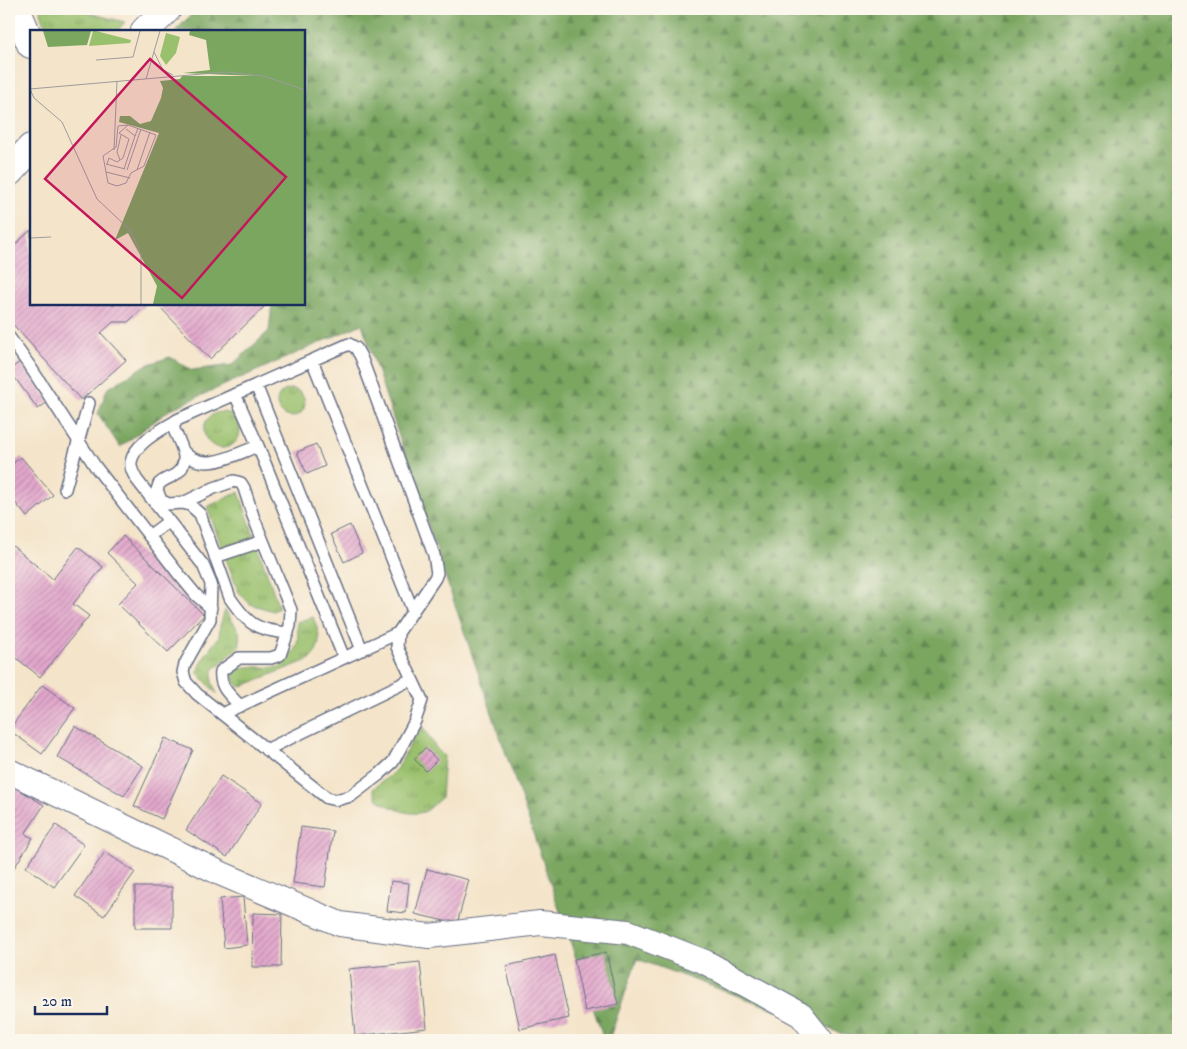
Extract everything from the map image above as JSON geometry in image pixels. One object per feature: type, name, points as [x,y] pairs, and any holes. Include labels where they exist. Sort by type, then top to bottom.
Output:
[{"type":"main road","points":[[16,9],[30,42]]},
{"type":"main road","points":[[146,30],[167,9]]},
{"type":"main road","points":[[9,172],[30,149]]},
{"type":"street","points":[[9,771],[222,874],[340,924],[429,936],[540,923],[628,932],[706,962],[801,1015],[821,1040]]},
{"type":"lane","points":[[9,337],[32,368],[95,466],[177,572],[196,595],[211,608]]},
{"type":"lane","points":[[349,344],[356,348],[361,357],[434,555],[437,573],[398,633],[396,647],[422,700],[415,721],[393,762],[351,796],[336,800],[326,798],[197,694],[186,682],[183,672],[185,664],[210,619],[211,584],[203,565],[137,480],[131,462],[136,452],[145,442],[177,420],[312,360],[349,344]]},
{"type":"lane","points":[[312,360],[413,611]]},
{"type":"lane","points":[[256,385],[362,650]]},
{"type":"lane","points":[[235,394],[344,658]]},
{"type":"lane","points":[[66,489],[89,403]]},
{"type":"lane","points":[[177,420],[173,427],[184,452],[185,460],[182,468],[159,484],[158,490],[161,500],[168,504],[183,503],[190,505],[200,514],[230,598],[246,618],[254,625],[268,631],[288,633]]},
{"type":"lane","points":[[184,452],[190,459],[201,463],[215,461],[258,446]]},
{"type":"lane","points":[[183,503],[234,481],[241,483],[291,610],[292,617],[280,655],[271,658],[239,658],[221,671],[220,680],[224,689],[240,706]]},
{"type":"lane","points":[[149,536],[169,520]]},
{"type":"lane","points":[[215,557],[264,541]]},
{"type":"lane","points":[[222,714],[398,633]]},
{"type":"lane","points":[[266,750],[412,679]]},
{"type":"green space","points":[[40,9],[72,9],[125,22],[118,30],[47,30]]},
{"type":"green space","points":[[197,9],[1178,9],[1178,1040],[859,1040],[637,959],[609,1040],[604,1040],[445,576],[362,324],[171,409],[120,447],[98,414],[107,389],[146,365],[170,357],[192,370],[232,365],[269,331],[272,305],[305,305],[305,30],[176,30]]},
{"type":"green space","points":[[291,389],[301,393],[305,403],[301,413],[291,417],[281,413],[277,403],[281,393]]},
{"type":"green space","points":[[222,412],[235,417],[240,430],[235,443],[222,448],[209,443],[204,430],[209,417]]},
{"type":"green space","points":[[239,492],[279,608],[273,611],[250,604],[238,591],[207,507]]},
{"type":"green space","points":[[225,610],[239,631],[240,646],[213,670],[212,682],[217,694],[197,672],[206,654],[219,637]]},
{"type":"green space","points":[[313,617],[319,644],[310,659],[240,687],[236,684],[234,671],[251,667],[280,667],[296,647],[298,637],[297,622]]},
{"type":"green space","points":[[423,727],[436,748],[444,756],[441,798],[426,811],[413,813],[394,808],[377,799],[373,789],[397,768],[412,740]]},
{"type":"building","points":[[30,231],[30,305],[146,305],[128,322],[113,322],[101,333],[126,360],[81,400],[9,320],[9,250]]},
{"type":"building","points":[[158,305],[265,306],[210,359]]},
{"type":"building","points":[[20,362],[49,401],[38,409],[9,370]]},
{"type":"building","points":[[316,444],[325,466],[307,474],[297,452]]},
{"type":"building","points":[[21,457],[53,495],[27,517],[9,495],[9,467]]},
{"type":"building","points":[[350,525],[362,553],[344,562],[331,534]]},
{"type":"building","points":[[123,536],[204,615],[168,652],[118,604],[138,583],[107,553]]},
{"type":"building","points":[[9,543],[53,579],[78,547],[103,567],[73,604],[89,616],[40,677],[9,652]]},
{"type":"building","points":[[42,685],[75,708],[42,754],[9,730]]},
{"type":"building","points":[[75,726],[143,766],[124,796],[57,757]]},
{"type":"building","points":[[165,738],[193,750],[162,819],[134,806]]},
{"type":"building","points":[[425,748],[437,760],[426,771],[414,759]]},
{"type":"building","points":[[221,776],[262,803],[227,857],[186,830]]},
{"type":"building","points":[[9,783],[44,805],[25,834],[33,838],[9,876]]},
{"type":"building","points":[[56,825],[84,845],[54,887],[26,867]]},
{"type":"building","points":[[301,827],[333,831],[325,887],[293,883]]},
{"type":"building","points":[[105,852],[135,872],[104,916],[75,896]]},
{"type":"building","points":[[427,869],[469,880],[457,924],[415,914]]},
{"type":"building","points":[[391,881],[409,883],[406,913],[387,911]]},
{"type":"building","points":[[135,887],[172,887],[172,928],[135,928]]},
{"type":"building","points":[[243,897],[247,945],[224,948],[220,899]]},
{"type":"building","points":[[253,913],[282,914],[281,967],[252,967]]},
{"type":"building","points":[[606,952],[618,1004],[585,1011],[574,959]]},
{"type":"building","points":[[555,955],[569,1018],[520,1029],[506,966]]},
{"type":"building","points":[[420,962],[427,1028],[355,1036],[349,969]]}]
